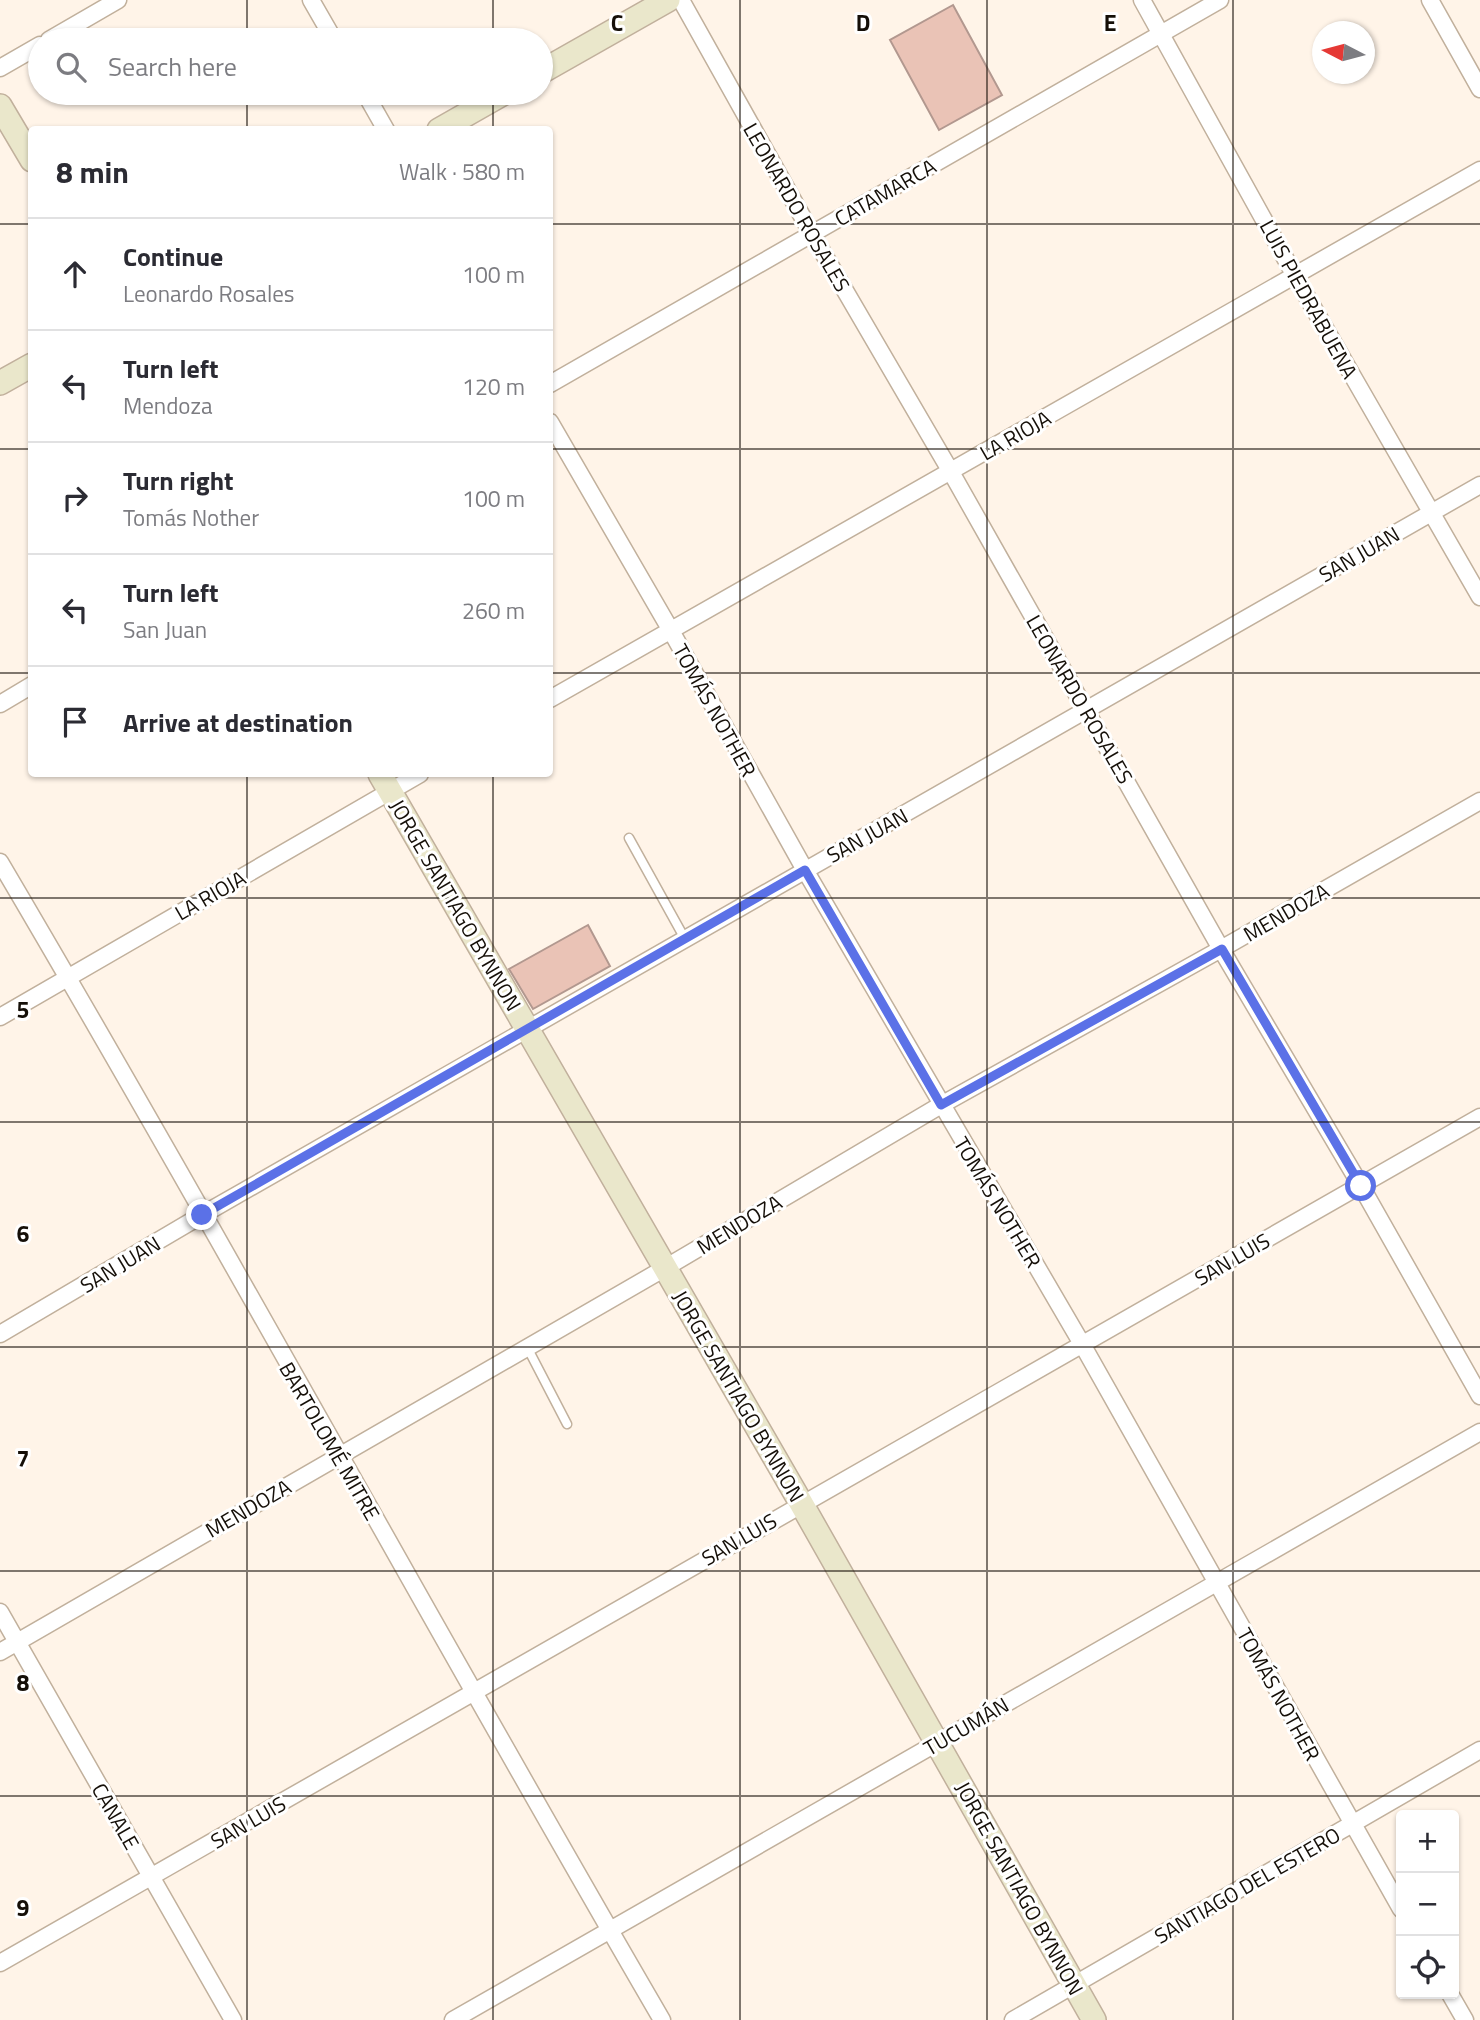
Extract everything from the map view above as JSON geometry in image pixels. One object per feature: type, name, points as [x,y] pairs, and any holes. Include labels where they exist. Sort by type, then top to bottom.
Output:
[{"type":"street","points":[[70,28],[118,0]]},
{"type":"street","points":[[311,0],[327,28]]},
{"type":"street","points":[[553,65],[668,0]]},
{"type":"street","name":"LEONARDO ROSALES","points":[[681,0],[812,234],[1480,1396]]},
{"type":"street","name":"LUIS PIEDRABUENA","points":[[1142,0],[1295,276],[1480,597]]},
{"type":"street","name":"CATAMARCA","points":[[553,382],[1220,0]]},
{"type":"street","points":[[1430,0],[1480,89]]},
{"type":"street","points":[[0,68],[28,52]]},
{"type":"street","points":[[372,105],[384,126]]},
{"type":"street","points":[[446,126],[483,105]]},
{"type":"street","points":[[0,106],[28,153]]},
{"type":"street","name":"LA RIOJA","points":[[553,697],[1480,170]]},
{"type":"street","points":[[0,383],[28,367]]},
{"type":"street","name":"TOMÁS NOTHER","points":[[553,427],[805,870],[1082,1344],[1396,1900]]},
{"type":"street","name":"SAN JUAN","points":[[0,1334],[202,1215],[1480,485]]},
{"type":"street","points":[[0,704],[28,687]]},
{"type":"street","name":"LA RIOJA","points":[[0,1017],[385,782],[407,777]]},
{"type":"street","name":"JORGE SANTIAGO BYNNON","points":[[385,782],[802,1503],[1094,2020]]},
{"type":"street","name":"MENDOZA","points":[[0,1652],[665,1268],[941,1105],[1222,949],[1480,801]]},
{"type":"street","name":"BARTOLOMÉ MITRE","points":[[0,862],[662,2020]]},
{"type":"street","name":"SAN LUIS","points":[[0,1963],[1480,1117]]},
{"type":"street","name":"TUCUMÁN","points":[[453,2020],[1480,1432]]},
{"type":"street","name":"CANALE","points":[[0,1612],[233,2020]]},
{"type":"street","name":"SANTIAGO DEL ESTERO","points":[[1013,2020],[1480,1750]]},
{"type":"street","points":[[1453,1999],[1465,2020]]},
{"type":"lane","points":[[629,838],[685,939]]},
{"type":"lane","points":[[527,1347],[567,1424]]},
{"type":"building","points":[[953,5],[1002,95],[939,130],[890,40]]},
{"type":"building","points":[[588,925],[610,966],[533,1009],[509,969]]},
{"type":"route","points":[[202,1215],[805,870],[941,1105],[1222,949],[1361,1186]]}]
